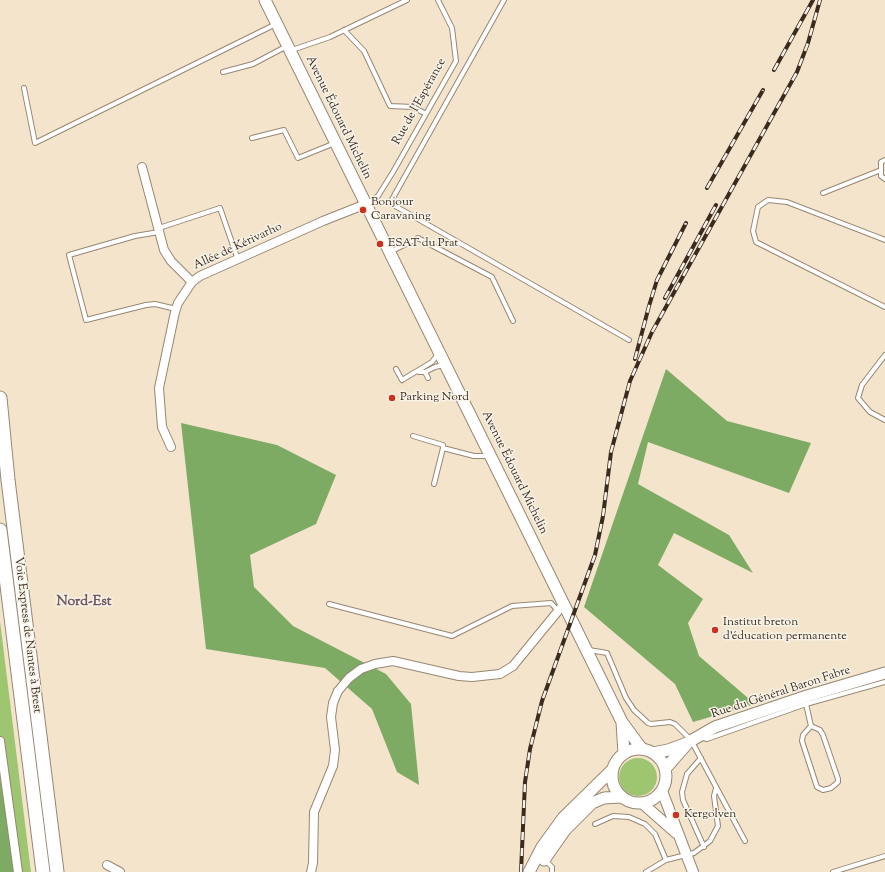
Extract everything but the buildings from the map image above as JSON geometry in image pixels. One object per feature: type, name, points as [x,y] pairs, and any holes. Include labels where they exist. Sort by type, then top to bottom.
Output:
[{"type":"highway","name":"Voie Express de Nantes à Brest","points":[[0,398],[9,488],[57,872]]},
{"type":"highway","name":"Voie Express de Nantes à Brest","points":[[0,530],[43,872]]},
{"type":"main road","name":"Avenue Édouard Michelin","points":[[265,0],[491,456],[561,608],[586,650],[622,722],[642,749]]},
{"type":"main road","name":"Rue du Général Baron Fabre","points":[[653,753],[668,750],[692,740],[714,726],[885,673]]},
{"type":"main road","name":"Avenue Édouard Michelin","points":[[622,722],[624,754]]},
{"type":"main road","name":"Rue du Général Baron Fabre","points":[[665,769],[692,740]]},
{"type":"main road","points":[[529,872],[542,847],[563,818],[612,769],[619,758],[632,750],[642,749],[653,753],[665,769],[666,777],[662,791],[650,801],[642,804],[634,803],[620,797],[604,798],[592,803],[565,830],[536,872]]},
{"type":"main road","points":[[612,769],[613,784],[620,797]]},
{"type":"street","points":[[142,167],[164,250],[171,261],[192,282]]},
{"type":"street","name":"Allée de Kérivarho","points":[[171,447],[162,427],[159,388],[176,309],[184,292],[192,282],[200,276],[323,221],[366,204]]},
{"type":"street","points":[[310,872],[313,863],[314,812],[333,766],[335,750],[331,717],[333,703],[338,690],[349,678],[361,669],[374,664],[393,661],[466,676],[500,674],[513,666],[561,608]]},
{"type":"street","points":[[0,741],[18,872]]},
{"type":"street","points":[[662,791],[693,872]]},
{"type":"street","points":[[642,804],[678,834]]},
{"type":"street","points":[[107,865],[120,872]]},
{"type":"lane","points":[[223,72],[253,64],[289,48],[344,30],[407,0]]},
{"type":"lane","name":"Rue de l'Espérance","points":[[366,204],[373,201],[378,196],[456,60],[452,28],[438,0]]},
{"type":"lane","points":[[504,0],[390,203],[629,340]]},
{"type":"lane","points":[[24,88],[35,143],[277,24]]},
{"type":"lane","points":[[344,30],[364,51],[390,106],[413,107],[426,114]]},
{"type":"lane","points":[[252,138],[284,130],[298,158],[336,142]]},
{"type":"lane","points":[[885,160],[881,162],[881,176],[885,179]]},
{"type":"lane","points":[[823,193],[881,170]]},
{"type":"lane","points":[[885,240],[788,202],[768,200],[758,207],[753,230],[756,242],[885,307]]},
{"type":"lane","points":[[176,309],[156,304],[146,305],[86,320],[69,255],[159,230],[220,208],[238,260]]},
{"type":"lane","points":[[390,252],[418,238],[492,277],[513,321]]},
{"type":"lane","points":[[396,369],[402,380],[418,372],[432,362],[440,353]]},
{"type":"lane","points":[[885,356],[862,385],[858,398],[870,412],[885,420]]},
{"type":"lane","points":[[418,372],[425,372],[445,364]]},
{"type":"lane","points":[[425,372],[428,378]]},
{"type":"lane","points":[[414,436],[443,445],[443,448],[474,456],[491,456]]},
{"type":"lane","points":[[434,484],[443,448]]},
{"type":"lane","points":[[330,604],[452,636],[512,606],[551,603],[561,608]]},
{"type":"lane","points":[[586,650],[607,653],[626,698],[634,710],[648,723],[670,722],[675,724],[692,740],[745,841]]},
{"type":"lane","points":[[692,740],[707,739],[806,704],[885,682]]},
{"type":"lane","points":[[806,704],[811,726]]},
{"type":"lane","points":[[811,726],[820,730],[823,734],[838,779],[838,782],[831,788],[823,790],[817,787],[802,742],[803,735],[811,726]]},
{"type":"lane","points":[[701,758],[687,774],[682,792],[682,800],[704,846]]},
{"type":"lane","points":[[646,872],[666,860],[687,856],[710,841],[718,826],[714,796],[716,788]]},
{"type":"lane","points":[[595,824],[612,816],[629,817],[645,824],[655,834],[666,860]]},
{"type":"lane","points":[[833,872],[885,856]]},
{"type":"lane","points":[[544,859],[552,867],[552,872]]},
{"type":"green space","points":[[666,369],[727,421],[811,443],[789,493],[648,442],[638,484],[729,535],[753,573],[674,533],[658,565],[703,599],[688,623],[699,656],[755,704],[693,722],[675,684],[584,607]]},
{"type":"green space","points":[[181,423],[277,445],[336,475],[316,524],[250,555],[254,587],[293,626],[386,674],[411,704],[419,785],[397,772],[372,709],[325,668],[206,649]]},
{"type":"green space","points":[[0,621],[31,872],[14,872],[0,776]]},
{"type":"green space","points":[[634,758],[642,758],[652,763],[656,770],[656,784],[652,791],[642,796],[634,796],[624,791],[622,788],[619,781],[619,773],[624,763],[627,761]]},
{"type":"green space","points":[[0,776],[14,872],[0,872]]},
{"type":"railway","points":[[774,70],[813,0]]},
{"type":"railway","points":[[521,872],[525,782],[530,749],[542,701],[595,555],[603,516],[611,452],[630,381],[652,332],[797,72],[808,43],[820,0]]},
{"type":"railway","points":[[707,188],[763,90]]},
{"type":"railway","points":[[665,298],[716,205]]},
{"type":"railway","points":[[635,359],[657,280],[686,223]]},
{"type":"place","name":"Bonjour Caravaning","points":[[363,210]]},
{"type":"place","name":"ESAT du Prat","points":[[380,244]]},
{"type":"place","name":"Parking Nord","points":[[392,398]]},
{"type":"place","name":"Institut breton d’éducation permanente","points":[[715,630]]},
{"type":"place","name":"Kergolven","points":[[676,815]]},
{"type":"district","name":"Nord-Est","points":[[84,603]]}]
